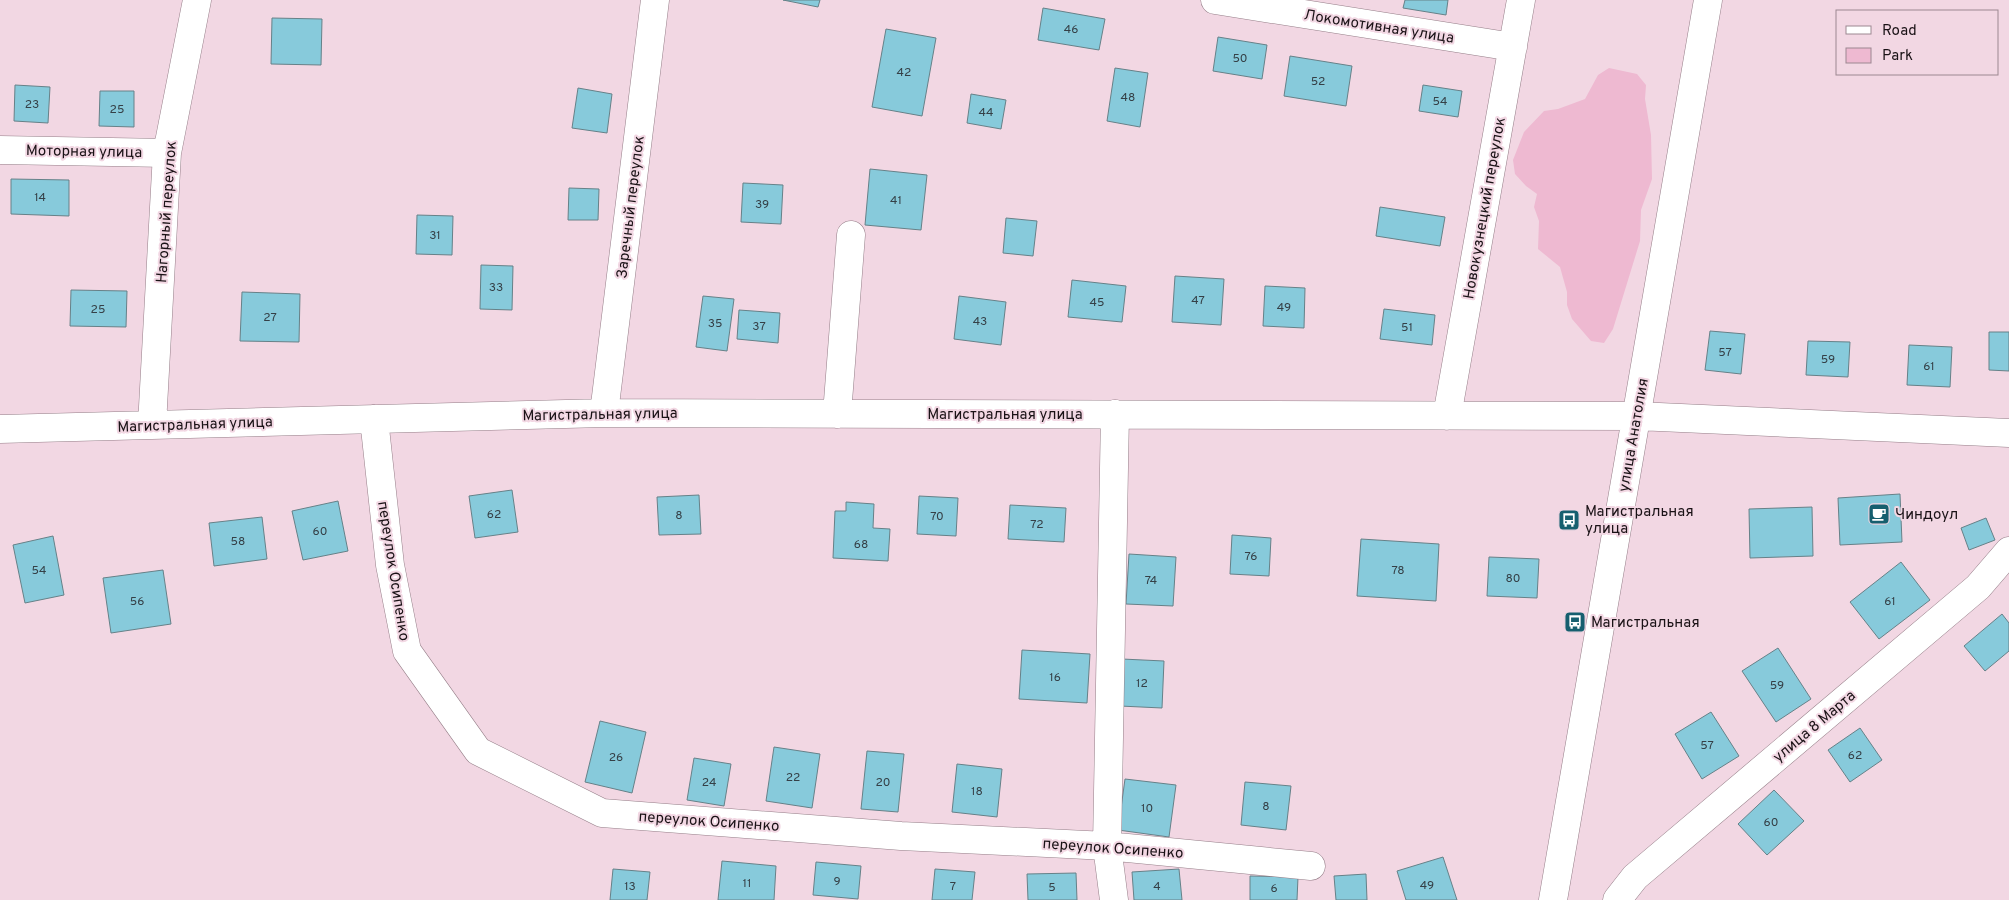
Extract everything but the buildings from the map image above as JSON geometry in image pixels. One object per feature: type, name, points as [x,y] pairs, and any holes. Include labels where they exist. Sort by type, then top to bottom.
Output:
[{"type":"street","name":"Нагорный переулок","points":[[152,425],[168,153],[197,0]]},
{"type":"street","name":"Заречный переулок","points":[[604,413],[655,0]]},
{"type":"street","name":"Локомотивная улица","points":[[1215,0],[1512,47]]},
{"type":"street","name":"Новокузнецкий переулок","points":[[1447,416],[1521,0]]},
{"type":"street","name":"улица Анатолия","points":[[1553,900],[1708,0]]},
{"type":"street","name":"Моторная улица","points":[[0,150],[168,153]]},
{"type":"street","points":[[837,414],[850,235]]},
{"type":"street","name":"Магистральная улица","points":[[0,429],[604,413],[1115,414],[1637,416],[2009,433]]},
{"type":"street","points":[[1114,900],[1108,846],[1115,414]]},
{"type":"street","name":"переулок Осипенко","points":[[374,419],[390,565],[407,651],[478,751],[602,814],[901,836],[1108,846],[1311,866]]},
{"type":"street","name":"улица 8 Марта","points":[[1617,900],[1635,877],[1978,587],[2009,550]]},
{"type":"green space","points":[[1609,68],[1637,74],[1646,85],[1645,99],[1651,135],[1652,179],[1641,210],[1640,241],[1613,329],[1604,343],[1591,341],[1572,319],[1567,305],[1567,292],[1560,267],[1538,249],[1539,221],[1534,207],[1537,194],[1515,174],[1513,160],[1524,132],[1544,111],[1558,109],[1585,99],[1598,75]]},
{"type":"place","name":"Чиндоул","points":[[1879,514]]},
{"type":"place","name":"Магистральная улица","points":[[1569,520]]},
{"type":"place","name":"Магистральная","points":[[1575,622]]}]
